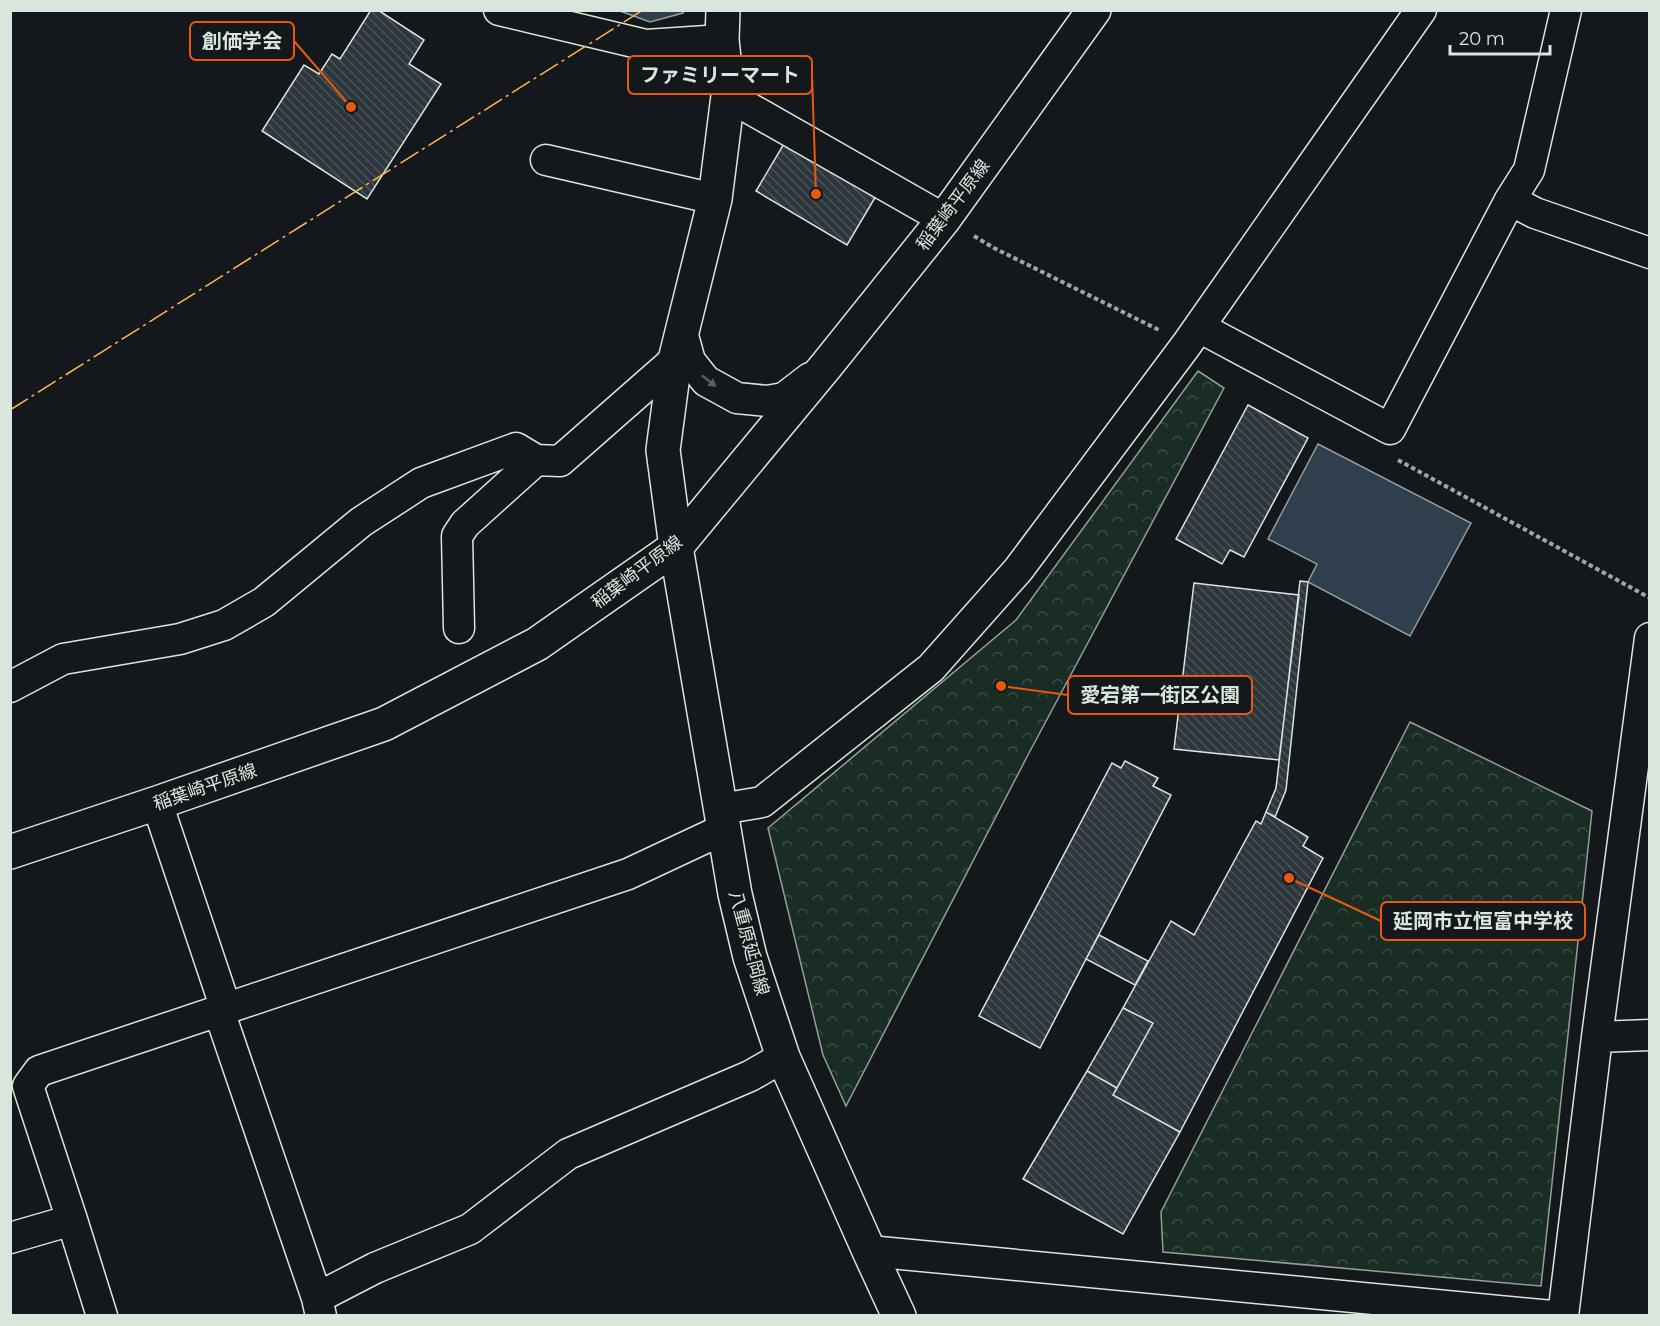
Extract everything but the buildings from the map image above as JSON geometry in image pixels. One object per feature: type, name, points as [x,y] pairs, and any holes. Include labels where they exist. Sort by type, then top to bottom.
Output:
[{"type":"main road","name":"稲葉崎平原線","points":[[10,852],[384,724],[537,644],[676,547],[944,219],[1094,10]]},
{"type":"main road","name":"八重原延岡線","points":[[722,25],[729,96],[715,199],[679,346],[663,450],[676,547],[735,894],[750,957],[783,1057],[899,1316]]},
{"type":"street","points":[[499,10],[646,45],[722,25]]},
{"type":"street","points":[[102,1316],[28,1086],[39,1071],[628,874],[723,819],[762,802],[932,668],[1018,570],[1193,335],[1421,10]]},
{"type":"street","points":[[1193,335],[1390,429],[1510,200],[1529,170],[1566,10]]},
{"type":"street","points":[[729,96],[944,219]]},
{"type":"street","points":[[546,160],[715,199]]},
{"type":"street","points":[[1510,200],[1535,213],[1650,253]]},
{"type":"street","points":[[10,687],[63,659],[180,639],[224,625],[264,602],[361,522],[421,483],[516,448],[536,460],[560,461],[679,346],[706,381],[737,398],[767,401],[784,398],[826,366]]},
{"type":"street","points":[[459,628],[457,536],[465,524],[536,460]]},
{"type":"street","points":[[1563,1316],[1650,638]]},
{"type":"street","points":[[157,803],[319,1307],[375,1268],[470,1229],[568,1154],[750,1076],[783,1057]]},
{"type":"street","points":[[1597,1037],[1650,1035]]},
{"type":"street","points":[[10,1238],[72,1220]]},
{"type":"street","points":[[868,1251],[1552,1316]]},
{"type":"path","points":[[944,219],[994,248],[1193,335]]},
{"type":"path","points":[[1397,460],[1650,598]]},
{"type":"green space","points":[[1198,371],[1224,388],[1029,753],[846,1106],[823,1055],[768,828],[1016,620]]},
{"type":"green space","points":[[1410,722],[1592,811],[1541,1286],[1163,1252],[1161,1212]]},
{"type":"water","points":[[620,11],[684,11],[650,22]]},
{"type":"water","points":[[1318,444],[1471,523],[1410,636],[1308,582],[1317,564],[1268,539]]},
{"type":"power","points":[[10,410],[643,10]]},
{"type":"place","name":"創価学会","points":[[351,107]]},
{"type":"place","name":"ファミリーマート","points":[[816,194]]},
{"type":"place","name":"愛宕第一街区公園","points":[[1001,686]]},
{"type":"place","name":"延岡市立恒富中学校","points":[[1289,878]]}]
